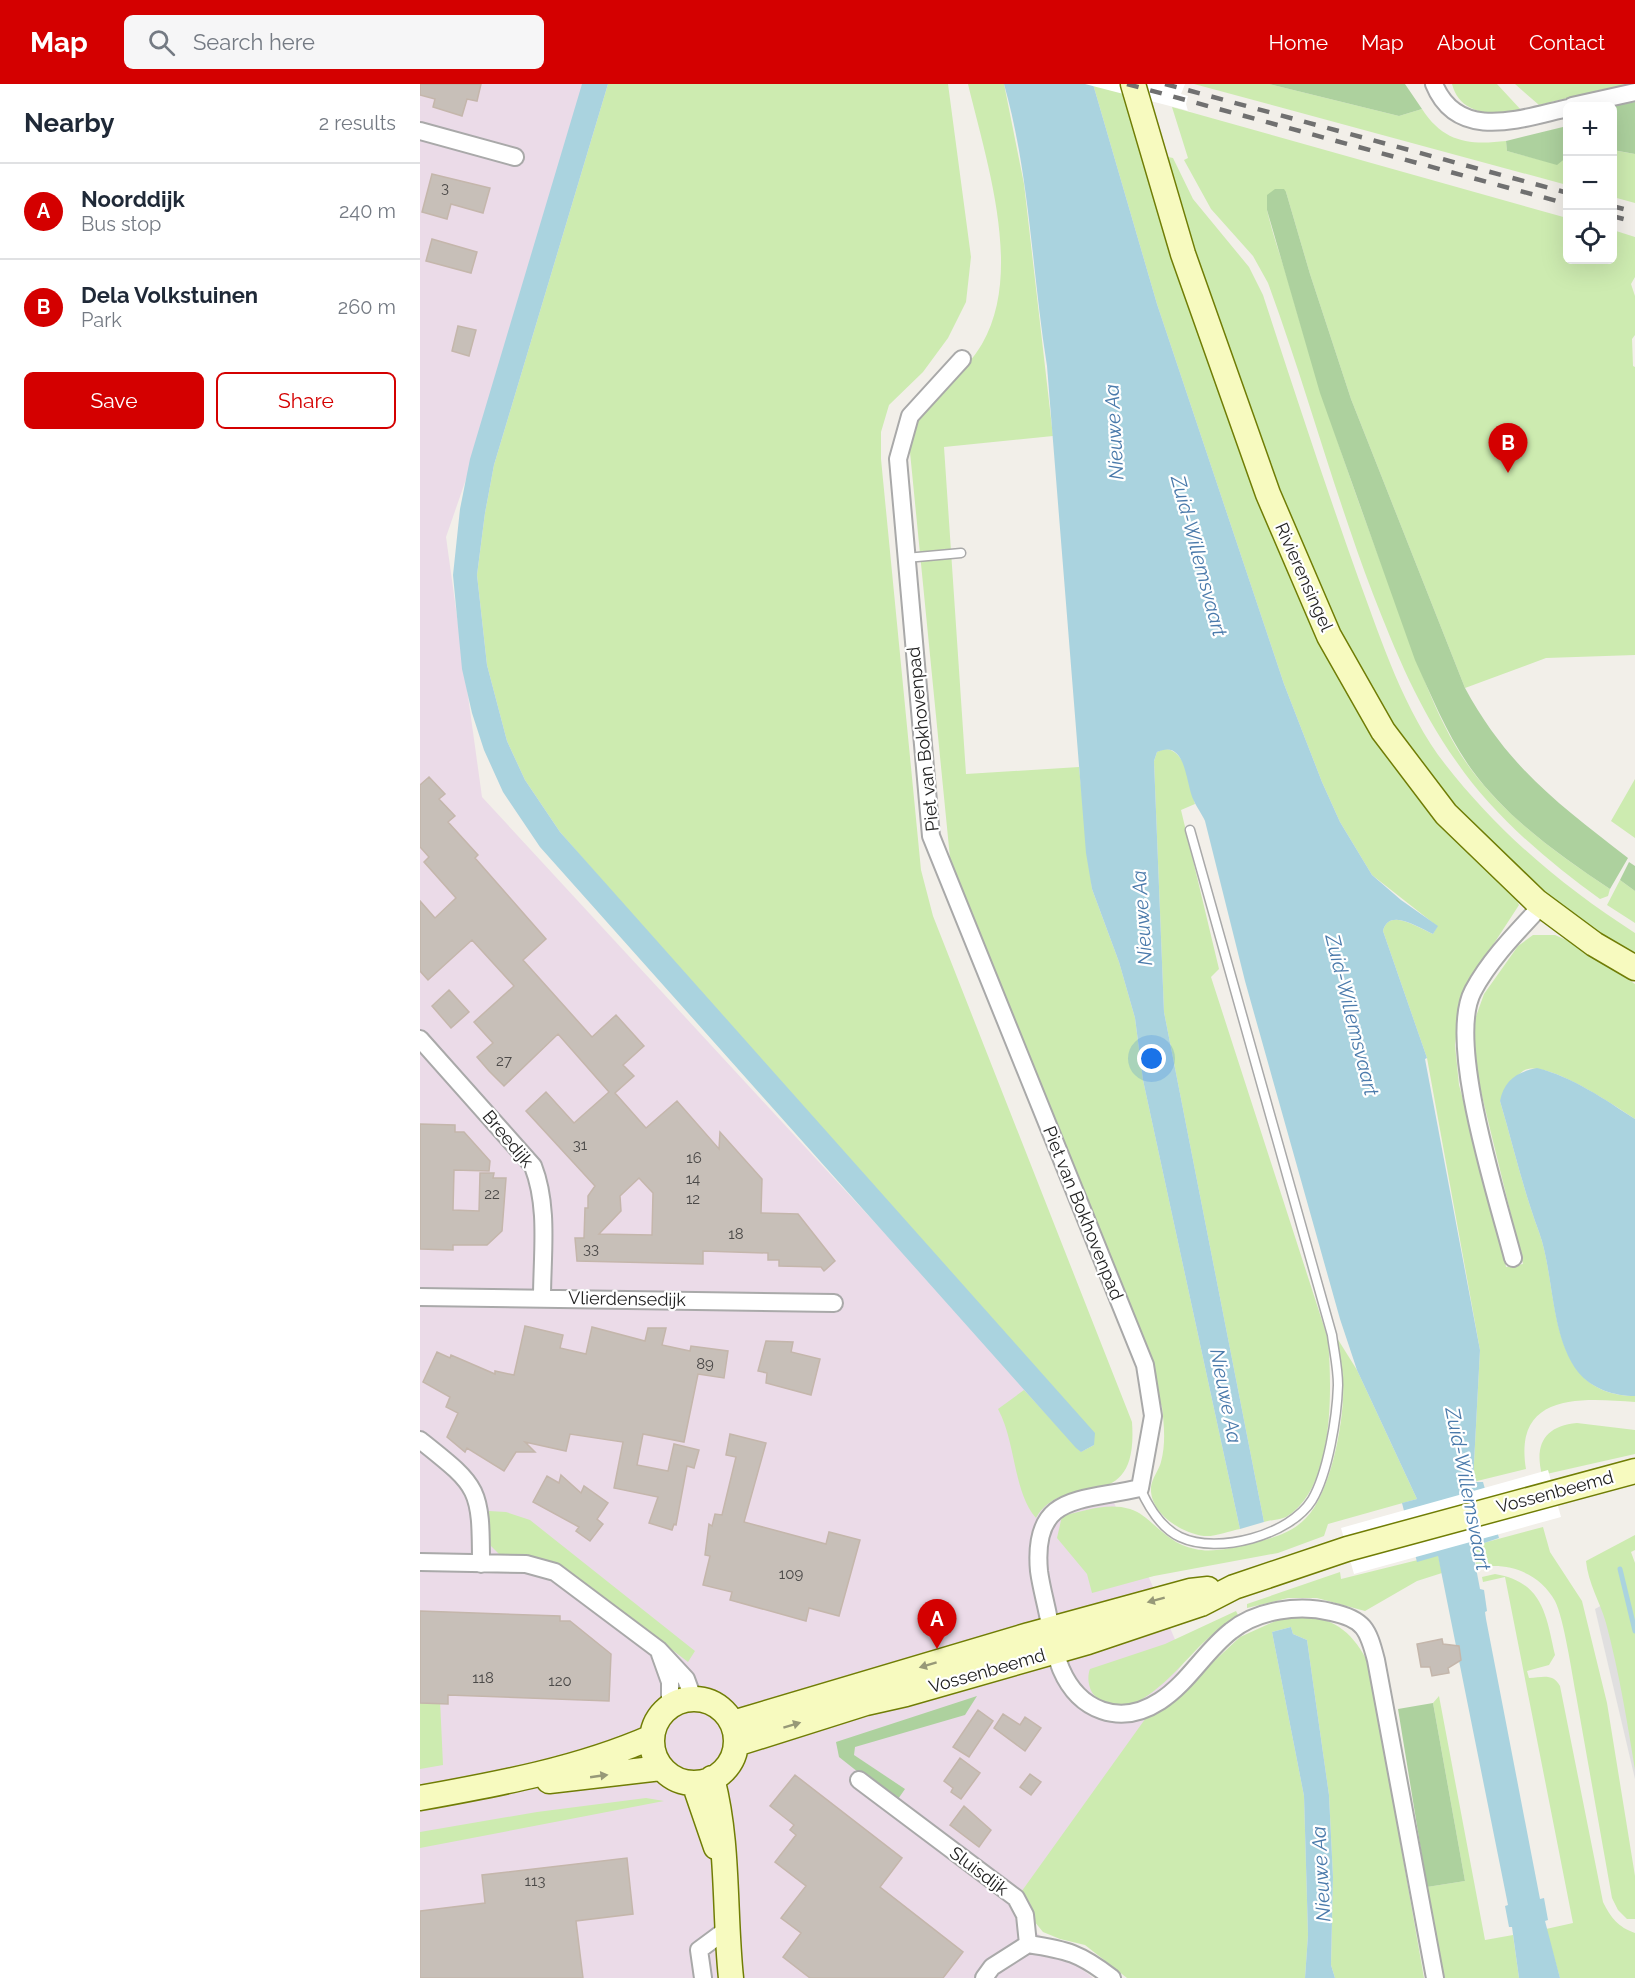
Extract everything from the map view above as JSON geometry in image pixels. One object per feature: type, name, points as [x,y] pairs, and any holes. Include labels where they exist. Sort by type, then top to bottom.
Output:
[{"type":"main road","name":"Rivierensingel","points":[[1133,84],[1183,254],[1264,483],[1329,636],[1383,731],[1446,814],[1542,905],[1594,944],[1635,968]]},
{"type":"main road","name":"Vossenbeemd","points":[[734,1734],[1054,1640],[1190,1591],[1234,1587],[1347,1549],[1635,1471]]},
{"type":"main road","points":[[682,1702],[716,1705],[734,1734],[729,1764],[703,1781],[676,1779],[661,1768],[656,1758],[652,1737],[659,1717],[682,1702]]},
{"type":"main road","points":[[420,1798],[499,1784],[629,1747],[652,1737]]},
{"type":"main road","points":[[499,1784],[575,1779],[661,1768]]},
{"type":"main road","points":[[703,1781],[723,1827],[722,1860],[726,1930],[732,1978]]},
{"type":"street","points":[[1434,84],[1447,103],[1465,117],[1487,123],[1563,109]]},
{"type":"street","points":[[1447,84],[1447,103]]},
{"type":"street","points":[[1590,102],[1635,92]]},
{"type":"street","points":[[420,131],[515,157]]},
{"type":"street","name":"Piet van Bokhovenpad","points":[[962,359],[910,416],[898,459],[931,836],[1145,1365],[1153,1416],[1140,1488]]},
{"type":"street","points":[[1513,1258],[1475,1114],[1468,1071],[1466,1025],[1473,992],[1508,943],[1542,905]]},
{"type":"street","name":"Breedijk","points":[[420,1039],[533,1166],[541,1186],[543,1206],[542,1298]]},
{"type":"street","name":"Vlierdensedijk","points":[[420,1297],[834,1303]]},
{"type":"street","points":[[420,1440],[463,1474],[476,1492],[481,1521],[481,1564]]},
{"type":"street","points":[[1140,1488],[1064,1506],[1047,1516],[1039,1535],[1040,1582],[1060,1666],[1071,1688],[1093,1709],[1125,1715],[1159,1702],[1231,1631],[1251,1620],[1278,1611],[1303,1608],[1346,1615],[1363,1624],[1370,1636],[1376,1660],[1435,1978]]},
{"type":"street","points":[[420,1562],[526,1564],[555,1572],[659,1650],[686,1679],[682,1702]]},
{"type":"street","points":[[659,1650],[670,1682],[682,1702]]},
{"type":"street","name":"Sluisdijk","points":[[859,1780],[1016,1898],[1025,1915],[1028,1944]]},
{"type":"street","points":[[703,1978],[699,1950],[726,1930]]},
{"type":"street","points":[[984,1978],[992,1967],[1028,1944],[1066,1950],[1088,1959],[1112,1978]]},
{"type":"lane","points":[[906,558],[961,553]]},
{"type":"lane","points":[[1140,1488],[1148,1505],[1180,1537],[1206,1543],[1241,1541],[1287,1525],[1302,1514],[1321,1479],[1332,1435],[1338,1385],[1332,1335],[1190,830]]},
{"type":"shaded area","points":[[420,84],[603,84],[446,537],[482,797],[1094,1460],[1150,1580],[1184,1661],[1022,1921],[1093,1978],[420,1978]]},
{"type":"shaded area","points":[[1635,1587],[1635,1779],[1595,1609]]},
{"type":"green space","points":[[608,84],[948,84],[971,257],[966,302],[948,338],[923,372],[889,405],[881,432],[881,459],[921,870],[933,916],[1132,1422],[1131,1452],[1124,1472],[1112,1482],[1098,1488],[1064,1495],[1049,1503],[1036,1518],[1023,1495],[1004,1422],[998,1409],[1024,1390],[1081,1452],[1094,1445],[560,832],[525,780],[507,741],[487,665],[477,575],[485,513],[494,465]]},
{"type":"green space","points":[[968,84],[1004,84],[1024,184],[1053,436],[944,447],[966,774],[1079,767],[1092,889],[1119,962],[1135,1018],[1143,1080],[1240,1529],[1213,1536],[1186,1531],[1168,1520],[1155,1505],[1151,1487],[1164,1448],[1162,1407],[951,868],[909,442],[910,420],[958,375],[982,344],[994,315],[1000,284],[1001,250],[998,216]]},
{"type":"green space","points":[[1093,84],[1121,84],[1326,653],[1353,704],[1451,836],[1515,897],[1519,905],[1463,991],[1455,1045],[1459,1085],[1502,1241],[1506,1267],[1523,1264],[1472,1055],[1474,1022],[1484,994],[1518,946],[1533,935],[1555,935],[1573,943],[1635,984],[1635,1119],[1579,1085],[1547,1071],[1533,1069],[1523,1071],[1513,1081],[1500,1101],[1544,1248],[1558,1323],[1570,1357],[1579,1372],[1590,1383],[1611,1393],[1635,1396],[1635,1402],[1574,1401],[1556,1405],[1541,1413],[1530,1425],[1525,1444],[1526,1469],[1473,1482],[1480,1350],[1427,1058],[1383,931],[1391,920],[1405,921],[1433,934],[1437,926],[1372,875],[1340,822],[1322,782],[1284,684],[1157,304]]},
{"type":"green space","points":[[1194,84],[1269,84],[1399,116],[1422,109],[1439,129],[1459,139],[1469,142],[1506,141],[1507,151],[1556,164],[1563,160],[1563,184]]},
{"type":"green space","points":[[1269,84],[1405,84],[1422,109],[1399,116]]},
{"type":"green space","points":[[1452,84],[1497,84],[1522,111],[1491,113],[1471,108],[1456,95]]},
{"type":"green space","points":[[1515,84],[1635,84],[1635,86],[1604,89],[1539,105]]},
{"type":"green space","points":[[1635,102],[1635,154],[1617,151],[1617,104]]},
{"type":"green space","points":[[1172,107],[1563,217],[1563,264],[1617,264],[1617,231],[1635,237],[1635,277],[1631,284],[1635,296],[1635,335],[1632,339],[1633,366],[1635,367],[1635,655],[1546,658],[1465,688],[1351,399],[1286,192],[1267,210],[1325,405],[1352,484],[1420,668],[1448,733],[1473,772],[1503,806],[1554,850],[1610,889],[1608,896],[1600,899],[1522,836],[1471,781],[1431,721],[1400,659],[1373,594],[1345,517],[1268,283],[1253,256],[1211,209],[1184,160],[1188,158]]},
{"type":"green space","points":[[1563,127],[1563,160],[1557,165],[1507,151],[1506,141]]},
{"type":"green space","points":[[1617,151],[1635,154],[1635,203],[1617,198]]},
{"type":"green space","points":[[1163,156],[1173,158],[1193,199],[1249,267],[1263,295],[1359,580],[1395,675],[1430,743],[1465,789],[1509,835],[1582,897],[1635,933],[1635,956],[1549,896],[1471,825],[1434,781],[1401,736],[1371,688],[1321,589],[1299,538],[1246,398]]},
{"type":"green space","points":[[1275,189],[1284,189],[1286,192],[1351,399],[1465,688],[1481,716],[1499,740],[1536,782],[1579,820],[1628,858],[1610,889],[1536,836],[1502,805],[1472,770],[1441,716],[1415,660],[1320,393],[1267,210],[1267,195]]},
{"type":"green space","points":[[1164,749],[1178,755],[1189,779],[1195,804],[1181,810],[1219,969],[1211,977],[1328,1339],[1330,1383],[1327,1435],[1322,1461],[1314,1484],[1302,1503],[1286,1517],[1264,1522],[1164,1012],[1154,761],[1157,752]]},
{"type":"green space","points":[[1635,779],[1635,838],[1611,821]]},
{"type":"green space","points":[[1629,862],[1635,866],[1635,891],[1620,880]]},
{"type":"green space","points":[[1620,880],[1635,891],[1635,923],[1607,905]]},
{"type":"green space","points":[[1337,1338],[1357,1370],[1417,1499],[1328,1524],[1324,1536],[1278,1553],[1154,1576],[1092,1593],[1087,1574],[1057,1538],[1062,1516],[1104,1507],[1122,1507],[1138,1512],[1166,1535],[1184,1546],[1208,1550],[1236,1547],[1272,1538],[1294,1528],[1306,1518],[1323,1491],[1339,1435],[1343,1384]]},
{"type":"green space","points":[[1577,1423],[1635,1430],[1635,1454],[1542,1475],[1540,1454],[1544,1439],[1557,1428]]},
{"type":"green space","points":[[489,1511],[506,1512],[530,1520],[695,1651],[688,1662],[568,1570],[542,1560],[500,1555],[490,1545]]},
{"type":"green space","points":[[1543,1527],[1550,1552],[1582,1601],[1607,1703],[1635,1876],[1635,1919],[1627,1919],[1618,1910],[1612,1898],[1562,1620],[1555,1601],[1541,1583],[1522,1571],[1500,1566],[1477,1568],[1472,1546]]},
{"type":"green space","points":[[1635,1535],[1635,1550],[1631,1552],[1635,1563],[1635,1770],[1611,1641],[1589,1577],[1586,1561]]},
{"type":"green space","points":[[1438,1555],[1442,1573],[1417,1581],[1365,1611],[1317,1598],[1288,1598],[1247,1608],[1247,1604],[1340,1572],[1341,1579]]},
{"type":"green space","points":[[1495,1574],[1511,1578],[1523,1584],[1540,1602],[1545,1614],[1555,1655],[1549,1665],[1527,1671],[1529,1678],[1551,1677],[1560,1686],[1603,1902],[1616,1921],[1635,1933],[1635,1978],[1560,1978],[1546,1929],[1573,1923],[1505,1577],[1483,1582],[1482,1577]]},
{"type":"green space","points":[[1236,1611],[1238,1615],[1206,1640],[1167,1680],[1137,1702],[1122,1707],[1107,1705],[1090,1689],[1090,1669],[1165,1644]]},
{"type":"green space","points":[[1315,1617],[1335,1624],[1357,1645],[1369,1664],[1424,1978],[1335,1978],[1331,1965],[1333,1877],[1329,1795],[1307,1640],[1293,1634],[1291,1627],[1272,1632],[1304,1796],[1308,1935],[1305,1978],[1127,1978],[1085,1945],[1043,1932],[1034,1921],[1030,1903],[1019,1895],[1148,1715],[1195,1679],[1240,1637],[1280,1619]]},
{"type":"green space","points":[[977,1696],[965,1715],[855,1747],[854,1755],[905,1789],[896,1802],[839,1757],[836,1742]]},
{"type":"green space","points":[[1439,1696],[1485,1940],[1513,1935],[1519,1978],[1443,1978],[1427,1887],[1465,1881],[1433,1703]]},
{"type":"green space","points":[[420,1700],[440,1700],[443,1765],[420,1769]]},
{"type":"green space","points":[[1433,1703],[1465,1881],[1427,1887],[1398,1709]]},
{"type":"green space","points":[[646,1798],[664,1801],[420,1848],[420,1832],[537,1812]]},
{"type":"water","points":[[582,84],[608,84],[494,465],[477,575],[487,665],[507,741],[525,780],[560,832],[1095,1433],[1094,1445],[1081,1452],[540,847],[503,792],[484,750],[472,713],[462,669],[453,575],[460,509],[470,459]]},
{"type":"water","points":[[1004,84],[1093,84],[1157,304],[1284,684],[1322,782],[1340,822],[1372,875],[1401,900],[1438,926],[1433,934],[1405,921],[1391,920],[1383,931],[1427,1058],[1425,1059],[1480,1350],[1473,1482],[1483,1482],[1499,1538],[1472,1547],[1480,1589],[1484,1590],[1486,1619],[1540,1899],[1544,1898],[1548,1920],[1545,1921],[1560,1978],[1519,1978],[1512,1927],[1509,1927],[1505,1906],[1508,1905],[1438,1556],[1417,1562],[1402,1503],[1417,1499],[1357,1370],[1340,1319],[1245,981],[1205,821],[1194,801],[1180,757],[1174,751],[1167,749],[1157,752],[1154,761],[1164,1012],[1264,1522],[1240,1529],[1143,1080],[1135,1018],[1119,962],[1092,889],[1086,853],[1047,366],[1020,154]]},
{"type":"water","points":[[1537,1068],[1576,1083],[1635,1119],[1635,1396],[1611,1393],[1590,1383],[1578,1372],[1562,1341],[1544,1248],[1500,1101],[1512,1078]]},
{"type":"water","name":"Nieuwe Aa","points":[[1291,1627],[1293,1634],[1307,1640],[1329,1795],[1333,1877],[1331,1965],[1335,1978],[1305,1978],[1308,1935],[1304,1796],[1272,1632]]},
{"type":"pier","points":[[1085,84],[1185,84],[1181,94],[1188,96],[1186,104],[1188,111]]},
{"type":"pier","points":[[1548,1470],[1561,1517],[1354,1574],[1341,1528]]},
{"type":"building","points":[[420,84],[481,84],[477,101],[467,99],[462,116],[433,107],[435,99],[420,95]]},
{"type":"building","points":[[432,174],[490,188],[483,213],[451,204],[447,219],[422,212]]},
{"type":"building","points":[[432,239],[477,252],[471,273],[426,261]]},
{"type":"building","points":[[458,326],[476,330],[469,356],[452,351]]},
{"type":"building","points":[[429,777],[445,794],[439,799],[455,816],[448,822],[478,855],[475,858],[546,939],[523,960],[592,1037],[616,1015],[644,1046],[623,1065],[634,1076],[615,1093],[646,1128],[677,1101],[719,1149],[720,1132],[762,1179],[761,1213],[798,1214],[835,1261],[824,1271],[821,1267],[779,1266],[779,1260],[768,1260],[768,1253],[703,1251],[703,1264],[577,1261],[575,1238],[584,1238],[585,1208],[588,1208],[588,1196],[595,1186],[526,1111],[546,1092],[574,1123],[609,1092],[558,1034],[504,1086],[489,1071],[477,1057],[493,1043],[474,1022],[514,986],[472,940],[428,980],[420,971],[420,901],[435,918],[456,898],[424,862],[429,857],[420,847],[420,785]],"holes":[[[639,1178],[653,1193],[652,1235],[599,1234],[621,1211],[620,1196]]]},
{"type":"building","points":[[449,990],[469,1012],[451,1028],[432,1006]]},
{"type":"building","points":[[420,1124],[455,1125],[455,1132],[464,1132],[490,1161],[489,1171],[454,1170],[453,1210],[479,1211],[480,1173],[494,1173],[493,1178],[506,1178],[502,1231],[487,1245],[453,1245],[453,1250],[420,1249]]},
{"type":"building","points":[[525,1326],[563,1335],[560,1348],[586,1354],[592,1327],[645,1341],[648,1328],[666,1328],[662,1345],[690,1351],[691,1346],[728,1351],[724,1378],[698,1374],[684,1442],[643,1434],[637,1465],[668,1471],[674,1444],[699,1450],[694,1468],[687,1466],[676,1525],[674,1524],[672,1530],[649,1523],[658,1497],[614,1488],[623,1442],[570,1434],[566,1451],[525,1442],[535,1452],[516,1452],[504,1471],[467,1448],[465,1452],[447,1437],[458,1413],[446,1407],[450,1397],[423,1382],[437,1352],[450,1358],[451,1355],[495,1374],[495,1371],[514,1375]]},
{"type":"building","points":[[766,1341],[793,1342],[791,1352],[820,1359],[811,1395],[766,1383],[767,1373],[758,1371]]},
{"type":"building","points":[[730,1434],[766,1443],[744,1522],[826,1544],[829,1532],[860,1540],[839,1616],[809,1608],[806,1621],[730,1600],[732,1592],[703,1585],[710,1556],[705,1555],[709,1524],[712,1526],[715,1514],[722,1515],[736,1457],[726,1455]]},
{"type":"building","points":[[561,1475],[581,1493],[584,1486],[608,1503],[597,1519],[603,1524],[590,1541],[576,1531],[579,1527],[533,1502],[547,1476],[559,1483]]},
{"type":"building","points":[[420,1611],[560,1616],[560,1621],[570,1621],[611,1654],[609,1701],[448,1695],[448,1704],[420,1703]]},
{"type":"building","points":[[1442,1639],[1443,1644],[1459,1646],[1461,1660],[1448,1668],[1449,1673],[1432,1676],[1430,1667],[1421,1667],[1417,1644]]},
{"type":"building","points":[[978,1710],[993,1721],[969,1757],[953,1747]]},
{"type":"building","points":[[1003,1714],[1020,1725],[1025,1717],[1041,1728],[1025,1751],[994,1728]]},
{"type":"building","points":[[960,1758],[980,1773],[961,1799],[951,1792],[953,1788],[944,1781]]},
{"type":"building","points":[[1030,1774],[1041,1782],[1031,1795],[1020,1787]]},
{"type":"building","points":[[795,1775],[902,1858],[880,1887],[963,1952],[943,1978],[810,1978],[783,1957],[801,1933],[781,1918],[806,1886],[775,1862],[796,1835],[790,1830],[794,1825],[770,1806]]},
{"type":"building","points":[[964,1806],[991,1830],[979,1847],[950,1825]]},
{"type":"building","points":[[627,1858],[633,1914],[576,1921],[583,1978],[420,1978],[420,1911],[485,1903],[482,1875]]},
{"type":"waterway","points":[[1620,1569],[1635,1631]]},
{"type":"railway","points":[[1127,84],[1563,203]]},
{"type":"railway","points":[[1165,84],[1563,192]]},
{"type":"railway","points":[[1617,207],[1635,212]]},
{"type":"railway","points":[[1617,217],[1635,222]]},
{"type":"place","name":"Dela Volkstuinen","points":[[1508,473]]},
{"type":"place","name":"Noorddijk","points":[[937,1649]]},
{"type":"water label","name":"Zuid-Willemsvaart","points":[[1199,556]]},
{"type":"water label","name":"Zuid-Willemsvaart","points":[[1352,1015]]},
{"type":"water label","name":"Zuid-Willemsvaart","points":[[1468,1489]]}]
